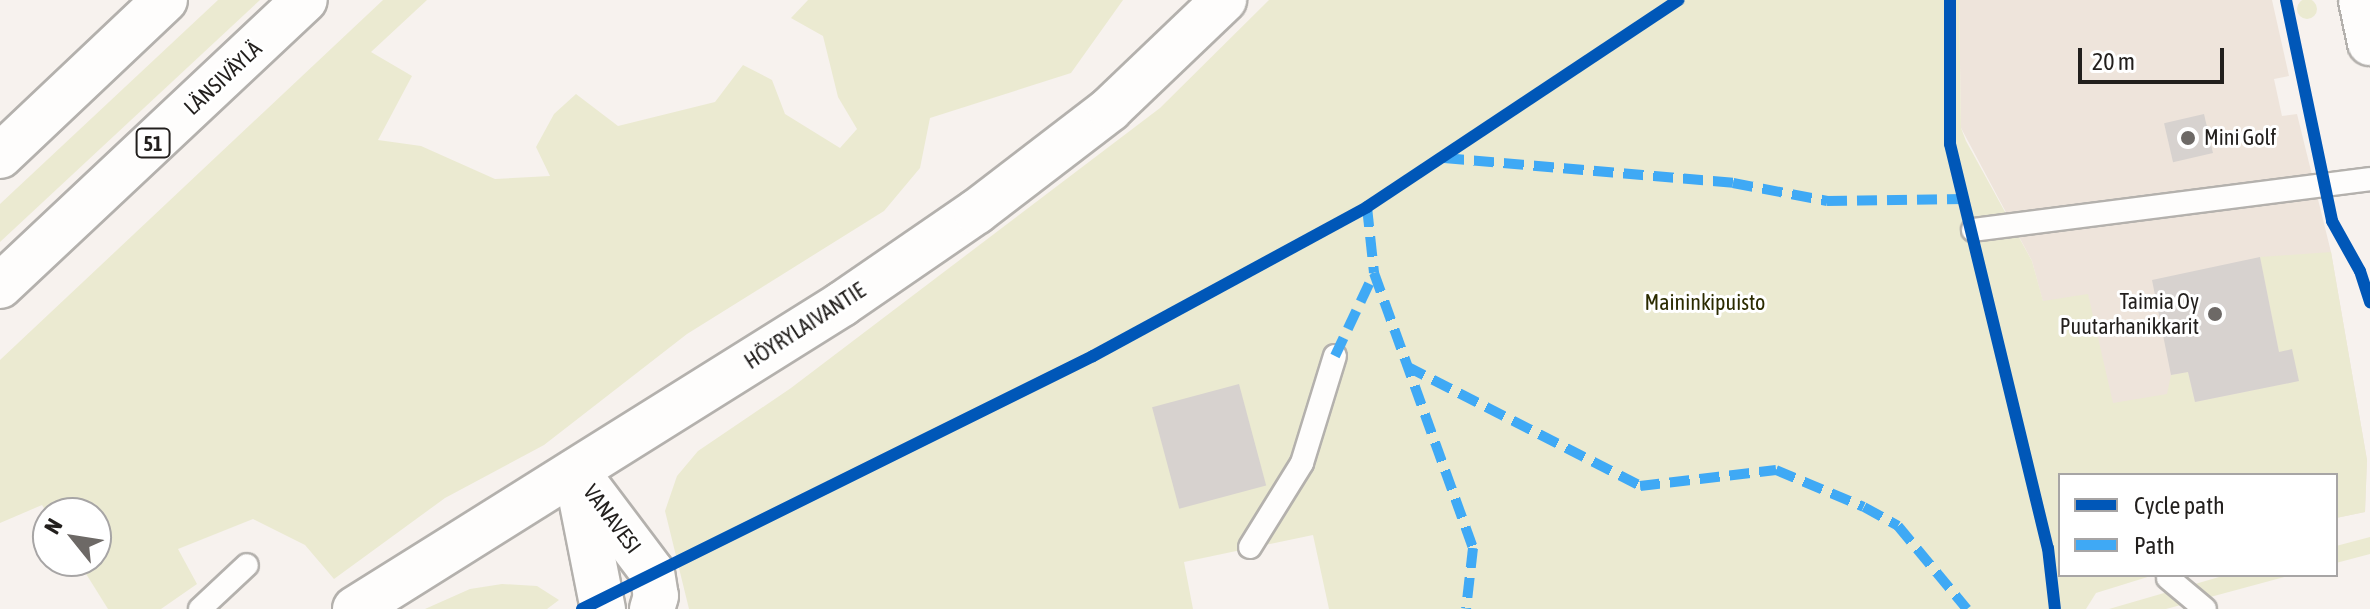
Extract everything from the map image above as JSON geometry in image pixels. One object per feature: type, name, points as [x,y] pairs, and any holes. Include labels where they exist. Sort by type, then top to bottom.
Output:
[{"type":"main road","points":[[0,156],[165,0]]},
{"type":"main road","name":"LÄNSIVÄYLÄ","points":[[0,286],[305,0]]},
{"type":"main road","name":"HÖYRYLAIVANTIE","points":[[355,609],[842,304],[976,212],[1110,109],[1224,0]]},
{"type":"main road","points":[[2361,0],[2370,43]]},
{"type":"main road","name":"VANAVESI","points":[[576,471],[603,609]]},
{"type":"main road","name":"VANAVESI","points":[[576,471],[652,572],[656,596],[652,609]]},
{"type":"lane","points":[[1973,230],[2370,179]]},
{"type":"lane","points":[[1250,547],[1302,463],[1335,356]]},
{"type":"lane","points":[[200,609],[247,565]]},
{"type":"lane","points":[[2168,578],[2205,609]]},
{"type":"shaded area","points":[[1959,0],[2272,0],[2289,76],[2274,79],[2282,116],[2297,114],[2331,252],[2367,460],[2365,512],[2338,518],[2338,473],[2088,473],[2032,261],[1961,128]]},
{"type":"green space","points":[[2307,-1],[2314,2],[2317,9],[2314,16],[2307,19],[2300,16],[2297,9],[2300,2]]},
{"type":"green space","points":[[218,0],[260,0],[0,242],[0,204]]},
{"type":"green space","points":[[383,0],[427,0],[371,52],[412,76],[378,140],[421,146],[495,179],[550,176],[536,147],[554,114],[576,94],[618,126],[715,102],[743,65],[772,80],[785,114],[840,148],[857,129],[838,97],[823,36],[791,18],[808,0],[1123,0],[1071,73],[930,118],[920,168],[884,211],[687,334],[544,445],[445,498],[334,579],[305,545],[253,519],[178,549],[197,584],[161,609],[108,609],[88,577],[112,577],[112,497],[32,497],[32,509],[0,523],[0,360]]},
{"type":"green space","name":"Maininkipuisto","points":[[1269,0],[1959,0],[1961,128],[2032,261],[2043,301],[2088,294],[2113,403],[2167,394],[2171,375],[2188,372],[2195,402],[2298,381],[2292,350],[2279,352],[2260,257],[2331,252],[2367,460],[2365,512],[2338,518],[2338,473],[2058,473],[2058,577],[2148,577],[2096,593],[2086,609],[1329,609],[1313,535],[1184,562],[1193,609],[689,609],[665,511],[677,476],[698,451],[791,388],[1160,108]]},
{"type":"green space","points":[[2370,537],[2370,554],[2338,562],[2338,545]]},
{"type":"green space","points":[[2219,577],[2285,577],[2166,609],[2109,609]]},
{"type":"green space","points":[[502,584],[537,586],[559,600],[547,609],[425,609],[470,589]]},
{"type":"building","name":"Mini Golf","points":[[2204,114],[2213,153],[2173,162],[2164,123]]},
{"type":"building","name":"Taimia Oy Puutarhanikkarit","points":[[2260,257],[2279,352],[2292,349],[2299,381],[2195,402],[2188,372],[2171,375],[2152,280]]},
{"type":"building","points":[[1239,384],[1266,485],[1179,509],[1152,407]]},
{"type":"marked path","points":[[1444,158],[1733,183],[1827,201],[1965,199]]},
{"type":"marked path","points":[[1367,207],[1374,273],[1473,548],[1466,609]]},
{"type":"marked path","points":[[1335,356],[1374,273]]},
{"type":"marked path","points":[[1406,366],[1640,486],[1776,470],[1864,507],[1898,526],[1967,609]]},
{"type":"cycle path","points":[[582,609],[1093,356],[1367,207],[1679,0]]},
{"type":"cycle path","points":[[1950,0],[1950,144],[2048,548],[2055,609]]},
{"type":"cycle path","points":[[2286,0],[2332,221],[2360,271],[2370,302]]},
{"type":"place","name":"Mini Golf","points":[[2188,138]]},
{"type":"place","name":"Taimia Oy Puutarhanikkarit","points":[[2215,314]]}]
